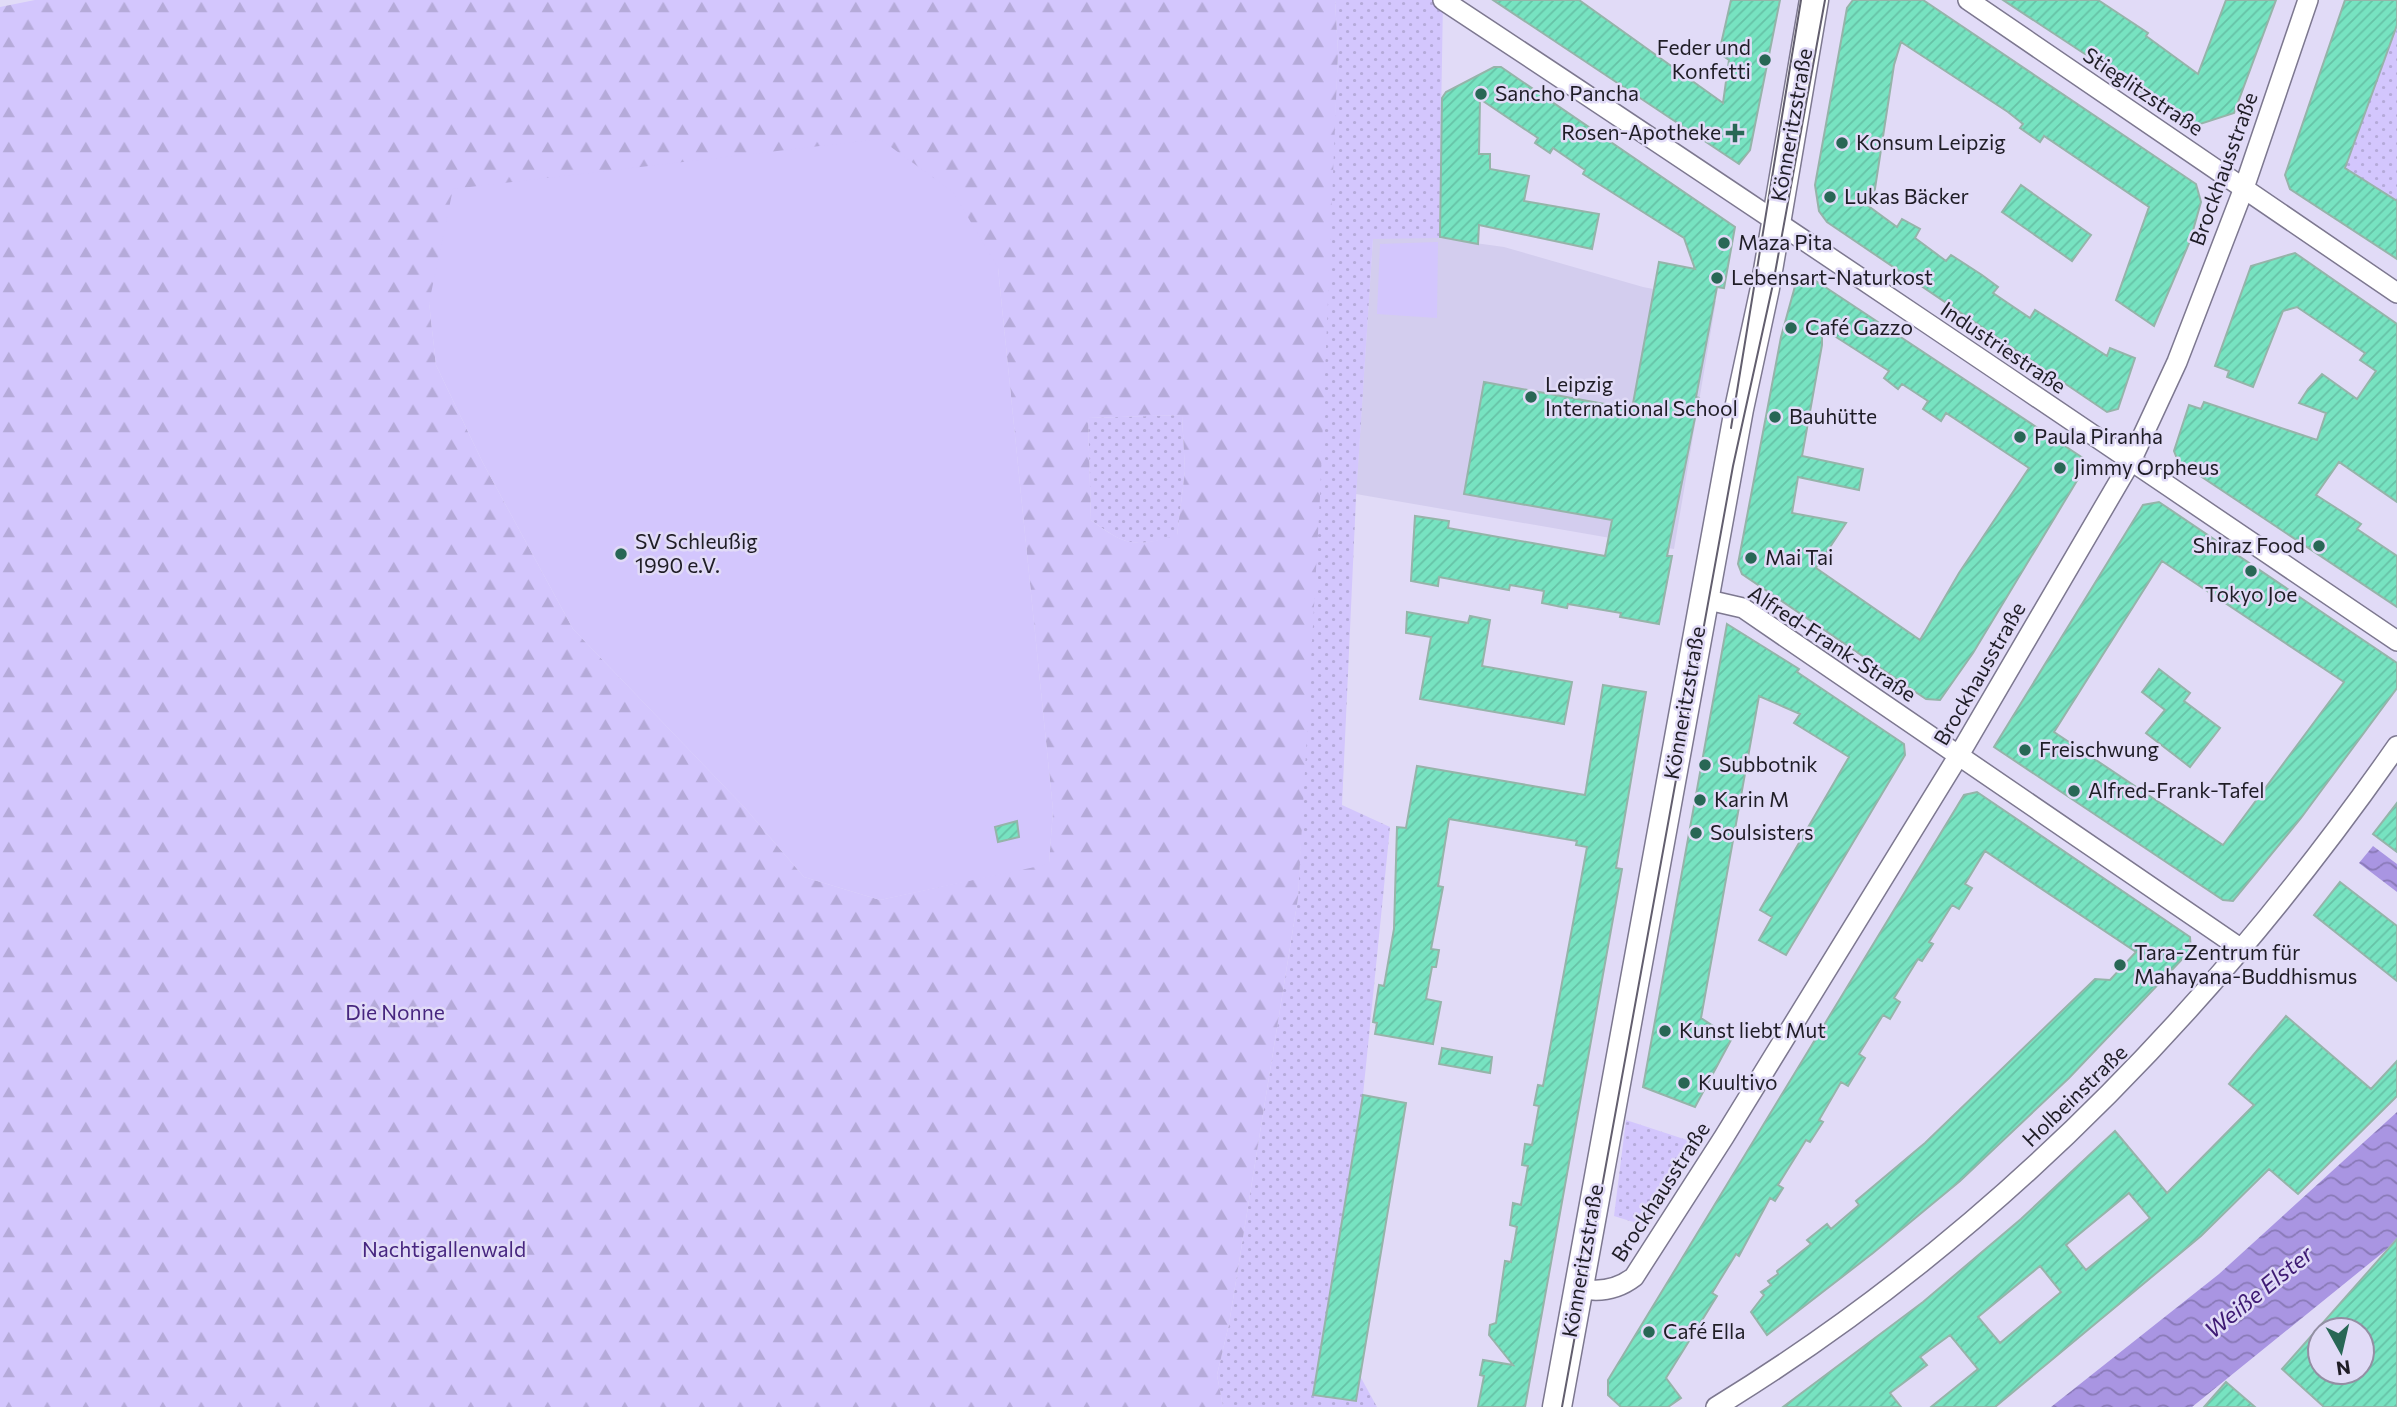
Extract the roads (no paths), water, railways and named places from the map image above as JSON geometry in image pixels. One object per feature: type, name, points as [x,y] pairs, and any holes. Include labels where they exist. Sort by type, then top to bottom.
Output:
[{"type":"main road","name":"Könneritzstraße","points":[[1557,1407],[1704,599],[1765,288],[1814,0]]},
{"type":"street","name":"Industriestraße","points":[[1443,0],[1775,218],[2397,641]]},
{"type":"street","name":"Stieglitzstraße","points":[[1968,0],[2397,293]]},
{"type":"street","name":"Brockhausstraße","points":[[1578,1288],[1611,1289],[1622,1286],[1634,1277],[1731,1126],[1959,755],[2131,461],[2177,362],[2244,188],[2308,0]]},
{"type":"street","name":"Alfred-Frank-Straße","points":[[1704,599],[1743,608],[2244,950]]},
{"type":"street","name":"Holbeinstraße","points":[[1716,1407],[1768,1375],[1894,1282],[2017,1184],[2130,1075],[2244,950],[2397,746]]},
{"type":"water","points":[[2373,846],[2397,864],[2397,892],[2359,863]]},
{"type":"water","name":"Weiße Elster","points":[[2397,1112],[2397,1238],[2386,1250],[2192,1407],[2051,1407],[2219,1274]]},
{"type":"tram line","points":[[1731,428],[1801,0]]},
{"type":"tram line","points":[[1562,1407],[1733,466],[1773,284],[1825,0]]},
{"type":"place","name":"Feder und Konfetti","points":[[1765,60]]},
{"type":"place","name":"Sancho Pancha","points":[[1481,94]]},
{"type":"place","name":"Rosen-Apotheke","points":[[1735,133]]},
{"type":"place","name":"Konsum Leipzig","points":[[1842,143]]},
{"type":"place","name":"Lukas Bäcker","points":[[1830,197]]},
{"type":"place","name":"Maza Pita","points":[[1724,243]]},
{"type":"place","name":"Lebensart-Naturkost","points":[[1717,278]]},
{"type":"place","name":"Café Gazzo","points":[[1791,328]]},
{"type":"place","name":"Leipzig International School","points":[[1531,397]]},
{"type":"place","name":"Bauhütte","points":[[1775,417]]},
{"type":"place","name":"Paula Piranha","points":[[2020,437]]},
{"type":"place","name":"Jimmy Orpheus","points":[[2060,468]]},
{"type":"place","name":"Shiraz Food","points":[[2319,546]]},
{"type":"place","name":"SV Schleußig 1990 e.V.","points":[[621,554]]},
{"type":"place","name":"Mai Tai","points":[[1751,558]]},
{"type":"place","name":"Tokyo Joe","points":[[2251,571]]},
{"type":"place","name":"Freischwung","points":[[2025,750]]},
{"type":"place","name":"Subbotnik","points":[[1705,765]]},
{"type":"place","name":"Alfred-Frank-Tafel","points":[[2074,791]]},
{"type":"place","name":"Karin M","points":[[1700,800]]},
{"type":"place","name":"Soulsisters","points":[[1696,833]]},
{"type":"place","name":"Tara-Zentrum für Mahayana-Buddhismus","points":[[2120,965]]},
{"type":"place","name":"Kunst liebt Mut","points":[[1665,1031]]},
{"type":"place","name":"Kuultivo","points":[[1684,1083]]},
{"type":"place","name":"Café Ella","points":[[1649,1332]]},
{"type":"park label","name":"Die Nonne","points":[[395,1013]]},
{"type":"park label","name":"Nachtigallenwald","points":[[444,1250]]}]
